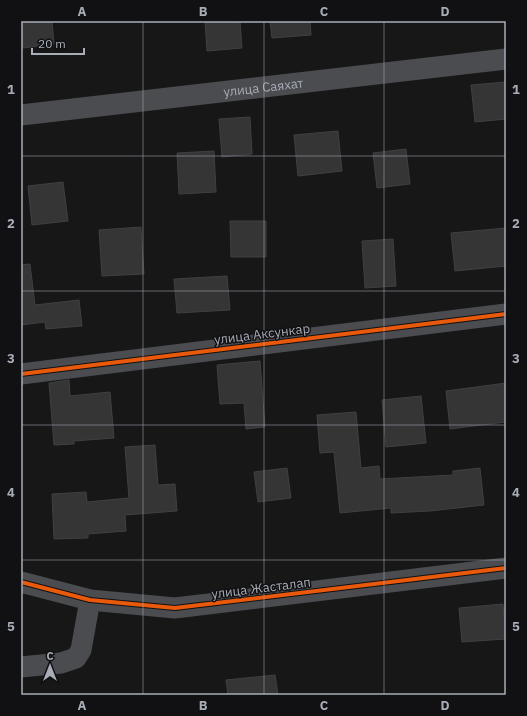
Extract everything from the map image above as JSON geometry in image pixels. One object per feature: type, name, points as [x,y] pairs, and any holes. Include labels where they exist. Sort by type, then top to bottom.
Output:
[{"type":"street","name":"улица Саяхат","points":[[21,115],[506,59]]},
{"type":"street","name":"улица Аксункар","points":[[21,374],[506,314]]},
{"type":"street","name":"улица Жасталап","points":[[21,582],[90,600],[176,608],[506,568]]},
{"type":"street","points":[[21,667],[61,663],[76,658],[81,650],[90,600]]},
{"type":"building","points":[[21,21],[52,21],[54,44],[23,48]]},
{"type":"building","points":[[205,21],[240,21],[242,48],[207,51]]},
{"type":"building","points":[[270,21],[310,21],[311,35],[272,38]]},
{"type":"building","points":[[506,82],[506,119],[475,122],[471,85]]},
{"type":"building","points":[[250,117],[252,154],[222,157],[219,119]]},
{"type":"building","points":[[338,131],[342,171],[298,176],[294,135]]},
{"type":"building","points":[[406,149],[410,184],[377,188],[373,153]]},
{"type":"building","points":[[214,151],[216,192],[179,194],[177,153]]},
{"type":"building","points":[[63,182],[68,221],[32,225],[28,186]]},
{"type":"building","points":[[230,221],[266,221],[266,257],[231,257]]},
{"type":"building","points":[[141,227],[144,274],[102,276],[99,230]]},
{"type":"building","points":[[506,228],[506,266],[455,271],[451,233]]},
{"type":"building","points":[[393,239],[396,286],[365,288],[362,241]]},
{"type":"building","points":[[30,264],[35,305],[79,300],[82,326],[46,329],[45,322],[21,325],[21,265]]},
{"type":"building","points":[[227,276],[230,310],[177,313],[174,279]]},
{"type":"building","points":[[260,361],[265,427],[246,429],[244,403],[220,404],[217,365]]},
{"type":"building","points":[[69,380],[70,396],[110,392],[114,438],[74,441],[74,444],[54,445],[49,383]]},
{"type":"building","points":[[506,383],[506,422],[450,429],[446,391]]},
{"type":"building","points":[[421,396],[426,443],[386,447],[382,400]]},
{"type":"building","points":[[356,412],[361,468],[379,466],[380,479],[453,475],[453,471],[480,468],[484,505],[430,511],[391,513],[391,508],[340,513],[334,452],[320,453],[317,415]]},
{"type":"building","points":[[155,445],[158,485],[175,484],[177,511],[125,515],[126,531],[88,534],[88,538],[54,539],[52,494],[86,492],[87,502],[129,498],[125,447]]},
{"type":"building","points":[[287,468],[291,498],[258,502],[254,472]]},
{"type":"building","points":[[503,604],[506,639],[462,642],[459,608]]},
{"type":"building","points":[[275,675],[278,695],[228,695],[226,680]]},
{"type":"cycle path","points":[[21,374],[506,314]]},
{"type":"cycle path","points":[[21,582],[90,600],[175,608],[506,568]]}]
